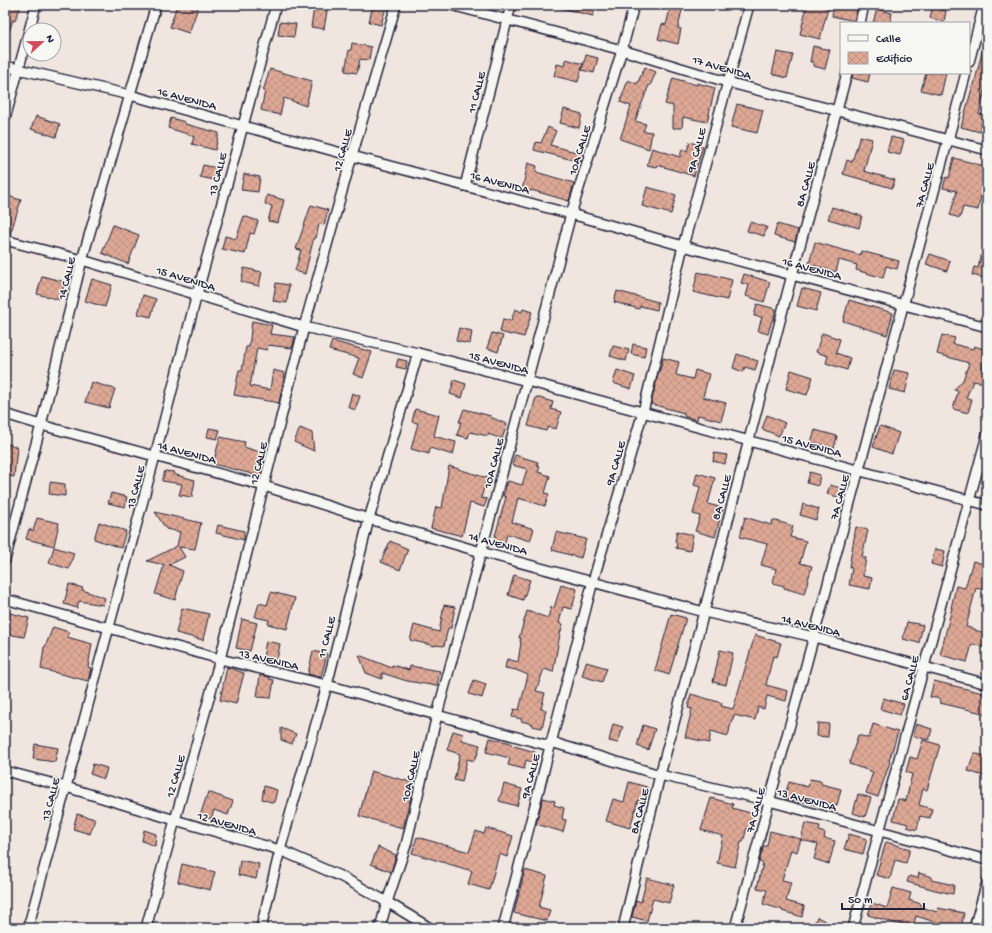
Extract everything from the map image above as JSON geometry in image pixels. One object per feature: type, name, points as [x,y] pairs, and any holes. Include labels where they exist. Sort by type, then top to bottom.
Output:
[{"type":"street","points":[[5,119],[36,5]]},
{"type":"street","name":"14 CALLE","points":[[5,560],[41,425],[82,260],[156,5]]},
{"type":"street","name":"13 CALLE","points":[[28,928],[197,294],[276,5]]},
{"type":"street","name":"12 CALLE","points":[[146,928],[220,659],[304,327],[396,5]]},
{"type":"street","name":"17 AVENIDA","points":[[452,5],[622,50],[727,82],[987,150]]},
{"type":"street","name":"11 CALLE","points":[[465,186],[511,5]]},
{"type":"street","name":"10A CALLE","points":[[380,928],[406,845],[437,715],[571,214],[622,50],[634,5]]},
{"type":"street","name":"9A CALLE","points":[[503,928],[593,581],[643,412],[682,246],[748,5]]},
{"type":"street","points":[[860,22],[864,5]]},
{"type":"street","points":[[970,58],[984,5]]},
{"type":"street","name":"16 AVENIDA","points":[[5,66],[130,95],[571,214],[682,246],[987,327]]},
{"type":"street","name":"8A CALLE","points":[[623,928],[660,775],[847,74]]},
{"type":"street","name":"7A CALLE","points":[[735,928],[966,74]]},
{"type":"street","name":"15 AVENIDA","points":[[5,240],[82,260],[304,327],[418,353],[749,440],[987,505]]},
{"type":"street","name":"11 CALLE","points":[[261,928],[280,850],[327,685],[369,519],[418,353]]},
{"type":"street","name":"14 AVENIDA","points":[[5,414],[264,486],[481,552],[704,612],[814,637],[987,684]]},
{"type":"street","name":"6A CALLE","points":[[853,928],[987,435]]},
{"type":"street","name":"13 AVENIDA","points":[[5,599],[220,659],[327,685],[551,744],[660,775],[770,801],[987,860]]},
{"type":"street","name":"12 AVENIDA","points":[[5,771],[66,787],[280,850],[342,877],[430,928]]},
{"type":"street","points":[[974,928],[987,882]]},
{"type":"building","points":[[5,5],[21,5],[15,21],[13,20],[7,38],[5,38]]},
{"type":"building","points":[[177,5],[199,5],[189,33],[170,27]]},
{"type":"building","points":[[373,5],[386,7],[381,25],[369,22]]},
{"type":"building","points":[[561,5],[596,5],[593,16],[561,8]]},
{"type":"building","points":[[671,5],[683,5],[678,28],[681,29],[678,44],[658,39],[662,24],[666,25]]},
{"type":"building","points":[[807,5],[817,5],[828,8],[820,39],[800,34]]},
{"type":"building","points":[[834,5],[858,5],[854,21],[832,16]]},
{"type":"building","points":[[933,5],[943,5],[941,10],[946,11],[944,22],[930,18]]},
{"type":"building","points":[[314,8],[327,11],[324,29],[311,27]]},
{"type":"building","points":[[877,9],[892,13],[890,22],[873,22]]},
{"type":"building","points":[[280,22],[296,24],[294,37],[278,35]]},
{"type":"building","points":[[352,43],[371,47],[369,60],[360,59],[357,73],[345,71],[349,50],[351,50]]},
{"type":"building","points":[[984,44],[987,45],[987,82],[979,114],[984,115],[980,132],[961,127],[974,85]]},
{"type":"building","points":[[813,46],[830,50],[825,69],[813,66],[813,62],[810,62]]},
{"type":"building","points":[[777,52],[793,55],[787,78],[772,74]]},
{"type":"building","points":[[586,55],[598,58],[594,73],[582,70]]},
{"type":"building","points":[[566,59],[583,64],[578,82],[554,76],[557,64],[565,66]]},
{"type":"building","points":[[645,67],[656,72],[650,86],[649,85],[635,121],[646,124],[643,131],[652,132],[649,149],[620,139],[631,106],[620,102],[628,80],[637,84]]},
{"type":"building","points":[[270,69],[312,81],[306,106],[284,98],[280,115],[261,110],[265,91],[263,91]]},
{"type":"building","points":[[853,74],[870,74],[868,82],[852,78]]},
{"type":"building","points":[[926,74],[946,74],[941,95],[921,90]]},
{"type":"building","points":[[673,78],[697,85],[697,83],[715,88],[707,122],[683,117],[682,128],[673,128],[673,106],[665,104]]},
{"type":"building","points":[[737,104],[763,110],[757,133],[731,127]]},
{"type":"building","points":[[564,109],[582,114],[579,128],[560,123]]},
{"type":"building","points":[[36,116],[60,124],[56,137],[31,129]]},
{"type":"building","points":[[171,118],[185,122],[185,124],[219,133],[215,150],[192,144],[194,136],[168,128]]},
{"type":"building","points":[[548,127],[556,131],[550,145],[583,154],[581,162],[534,150],[536,142],[541,143]]},
{"type":"building","points":[[860,136],[872,139],[864,171],[895,180],[892,188],[843,174],[847,160],[852,162]]},
{"type":"building","points":[[891,137],[904,140],[900,155],[887,152]]},
{"type":"building","points":[[690,142],[703,146],[694,176],[657,165],[656,167],[647,165],[652,148],[680,157],[682,149],[687,151]]},
{"type":"building","points":[[954,158],[987,168],[987,187],[983,186],[978,210],[963,207],[960,218],[950,215],[957,191],[943,188],[946,177],[949,178]]},
{"type":"building","points":[[528,163],[537,166],[536,172],[574,183],[569,201],[531,190],[530,192],[522,190]]},
{"type":"building","points":[[203,165],[217,168],[214,180],[200,177]]},
{"type":"building","points":[[244,174],[260,177],[258,192],[241,190]]},
{"type":"building","points":[[647,187],[676,195],[671,214],[642,206]]},
{"type":"building","points":[[5,195],[21,200],[10,235],[5,234]]},
{"type":"building","points":[[267,195],[284,200],[278,223],[268,221],[272,206],[265,204]]},
{"type":"building","points":[[311,205],[328,210],[324,225],[319,224],[316,238],[314,237],[305,274],[295,271],[301,250],[296,249]]},
{"type":"building","points":[[832,207],[862,216],[859,228],[828,219]]},
{"type":"building","points":[[244,216],[258,221],[254,234],[250,233],[245,254],[222,249],[225,236],[236,239]]},
{"type":"building","points":[[750,222],[767,227],[764,236],[747,231]]},
{"type":"building","points":[[777,224],[798,230],[795,242],[774,236]]},
{"type":"building","points":[[113,225],[139,235],[128,264],[102,253]]},
{"type":"building","points":[[815,242],[860,255],[861,251],[899,261],[897,269],[886,266],[883,278],[856,270],[857,265],[839,260],[836,272],[809,264]]},
{"type":"building","points":[[984,245],[987,246],[987,279],[972,275],[974,267],[978,268]]},
{"type":"building","points":[[930,254],[950,261],[947,271],[926,264]]},
{"type":"building","points":[[244,268],[262,272],[259,286],[241,282]]},
{"type":"building","points":[[698,272],[732,280],[727,300],[693,292]]},
{"type":"building","points":[[744,274],[770,282],[764,302],[746,296],[749,285],[741,283]]},
{"type":"building","points":[[42,276],[65,282],[60,300],[37,294]]},
{"type":"building","points":[[92,279],[112,285],[105,307],[85,301]]},
{"type":"building","points":[[276,283],[289,285],[287,303],[273,301]]},
{"type":"building","points":[[802,288],[821,293],[816,311],[797,306]]},
{"type":"building","points":[[617,291],[658,302],[657,310],[640,306],[639,309],[614,302]]},
{"type":"building","points":[[143,295],[156,299],[151,317],[138,314]]},
{"type":"building","points":[[849,300],[893,313],[887,335],[843,321]]},
{"type":"building","points":[[757,304],[776,309],[768,334],[758,331],[762,317],[754,316]]},
{"type":"building","points":[[515,309],[522,312],[523,309],[532,312],[524,337],[500,332],[503,319],[511,321]]},
{"type":"building","points":[[252,321],[272,325],[270,334],[295,337],[292,348],[268,345],[267,350],[257,348],[250,386],[270,390],[273,370],[285,373],[279,403],[234,395],[239,370],[242,370],[246,347],[249,347]]},
{"type":"building","points":[[459,328],[472,331],[470,344],[456,341]]},
{"type":"building","points":[[492,333],[503,336],[498,352],[487,348]]},
{"type":"building","points":[[822,333],[840,339],[836,353],[850,358],[847,370],[826,363],[828,356],[816,352]]},
{"type":"building","points":[[942,335],[955,338],[953,344],[973,349],[974,346],[987,350],[982,370],[987,372],[987,383],[973,381],[966,398],[972,399],[968,413],[953,409],[958,391],[954,390],[963,380],[969,363],[937,354]]},
{"type":"building","points":[[332,341],[372,352],[363,378],[353,374],[359,358],[329,350]]},
{"type":"building","points":[[633,344],[646,347],[644,357],[631,354]]},
{"type":"building","points":[[613,346],[629,350],[626,361],[610,356]]},
{"type":"building","points":[[737,354],[758,361],[755,370],[745,367],[743,372],[733,368]]},
{"type":"building","points":[[663,358],[679,362],[676,375],[693,379],[695,370],[709,374],[703,397],[726,403],[721,421],[698,415],[697,420],[684,416],[684,413],[651,404]]},
{"type":"building","points":[[398,359],[407,361],[406,369],[396,367]]},
{"type":"building","points":[[617,370],[635,376],[631,389],[613,383]]},
{"type":"building","points":[[791,370],[813,377],[807,395],[786,389]]},
{"type":"building","points":[[894,370],[910,373],[905,393],[889,389]]},
{"type":"building","points":[[454,380],[466,384],[462,398],[450,394]]},
{"type":"building","points":[[91,382],[115,389],[109,408],[85,402]]},
{"type":"building","points":[[352,393],[360,396],[355,410],[348,407]]},
{"type":"building","points":[[536,397],[553,402],[551,409],[561,412],[556,429],[548,427],[546,431],[528,426]]},
{"type":"building","points":[[415,409],[439,415],[434,436],[456,442],[453,455],[430,448],[429,454],[411,449],[418,423],[412,422]]},
{"type":"building","points":[[464,409],[491,416],[490,417],[507,424],[502,439],[488,434],[488,436],[470,432],[468,438],[457,435],[461,422],[459,422]]},
{"type":"building","points":[[767,415],[785,423],[779,436],[762,429]]},
{"type":"building","points":[[880,426],[899,433],[892,454],[873,447]]},
{"type":"building","points":[[209,428],[220,430],[217,439],[207,437]]},
{"type":"building","points":[[300,428],[312,433],[314,451],[294,442]]},
{"type":"building","points":[[815,430],[837,436],[834,448],[811,442]]},
{"type":"building","points":[[220,437],[245,442],[244,447],[266,454],[260,476],[213,464]]},
{"type":"building","points":[[5,443],[17,447],[14,477],[5,475]]},
{"type":"building","points":[[714,453],[727,455],[725,464],[713,461]]},
{"type":"building","points":[[515,455],[538,462],[537,466],[540,467],[538,472],[550,476],[545,493],[549,494],[545,506],[518,498],[512,522],[534,529],[530,541],[507,534],[504,546],[493,543],[506,497],[503,496],[508,481],[522,485],[527,469],[512,465]]},
{"type":"building","points":[[449,466],[487,478],[481,498],[487,499],[484,507],[470,503],[462,536],[431,528],[436,507],[442,508]]},
{"type":"building","points":[[165,471],[174,472],[173,474],[195,480],[192,497],[179,495],[182,484],[162,481]]},
{"type":"building","points":[[810,472],[820,475],[818,486],[807,483]]},
{"type":"building","points":[[697,473],[715,478],[708,504],[723,508],[715,537],[695,531],[700,516],[693,514],[700,487],[694,485]]},
{"type":"building","points":[[50,482],[65,484],[65,496],[49,494]]},
{"type":"building","points":[[830,485],[844,489],[842,498],[827,494]]},
{"type":"building","points":[[111,493],[127,497],[125,507],[108,503]]},
{"type":"building","points":[[803,504],[819,509],[816,520],[800,515]]},
{"type":"building","points":[[155,512],[201,523],[195,549],[179,547],[185,557],[169,565],[183,571],[175,600],[155,594],[164,565],[147,561],[177,546],[180,532],[166,529]]},
{"type":"building","points":[[745,517],[771,525],[773,520],[793,526],[790,537],[806,541],[800,563],[812,566],[804,594],[773,583],[776,569],[761,565],[767,544],[740,537]]},
{"type":"building","points":[[37,518],[59,523],[54,546],[26,539],[29,529],[33,531]]},
{"type":"building","points":[[99,522],[126,531],[121,548],[94,539]]},
{"type":"building","points":[[218,525],[244,531],[244,540],[216,533]]},
{"type":"building","points":[[856,527],[868,530],[862,557],[866,558],[863,576],[872,578],[870,589],[849,585],[852,568],[849,567]]},
{"type":"building","points":[[677,531],[693,535],[690,551],[676,548],[677,543],[675,542]]},
{"type":"building","points":[[556,532],[586,539],[581,558],[552,550]]},
{"type":"building","points":[[390,541],[408,549],[400,570],[381,562]]},
{"type":"building","points":[[54,547],[74,553],[69,569],[49,563]]},
{"type":"building","points":[[935,549],[945,551],[942,567],[931,564]]},
{"type":"building","points":[[973,561],[987,565],[987,591],[976,588],[966,627],[987,634],[987,648],[972,644],[967,662],[940,655],[956,586],[965,588]]},
{"type":"building","points":[[514,575],[530,580],[523,600],[508,595]]},
{"type":"building","points":[[69,584],[83,588],[82,590],[105,598],[103,605],[79,601],[77,608],[64,604]]},
{"type":"building","points":[[561,585],[577,589],[572,609],[563,607],[559,623],[563,624],[553,672],[544,669],[536,691],[545,693],[541,709],[546,710],[542,728],[532,726],[533,724],[521,721],[522,719],[512,717],[514,709],[519,710],[528,675],[516,670],[505,668],[507,659],[518,662],[521,642],[521,638],[519,638],[527,611],[548,618],[551,607],[554,608]]},
{"type":"building","points":[[271,592],[295,598],[287,629],[268,624],[269,620],[255,617],[259,603],[267,605]]},
{"type":"building","points":[[444,605],[455,607],[451,628],[448,628],[444,646],[435,646],[410,640],[414,625],[439,632]]},
{"type":"building","points":[[182,608],[209,614],[203,640],[176,633]]},
{"type":"building","points":[[10,613],[29,618],[24,637],[7,634]]},
{"type":"building","points":[[671,614],[686,618],[669,675],[655,670]]},
{"type":"building","points":[[242,619],[257,623],[250,651],[236,648]]},
{"type":"building","points":[[907,622],[923,625],[919,643],[903,639]]},
{"type":"building","points":[[53,627],[69,632],[67,637],[92,644],[88,667],[91,668],[88,681],[41,669],[44,647]]},
{"type":"building","points":[[755,635],[781,643],[777,657],[773,656],[766,685],[788,691],[786,701],[767,696],[764,709],[758,707],[755,720],[734,715],[728,736],[711,731],[709,743],[685,737],[692,709],[688,708],[691,694],[722,703],[721,706],[733,709]]},
{"type":"building","points":[[266,641],[280,644],[277,660],[273,659],[272,665],[262,663]]},
{"type":"building","points":[[720,650],[733,653],[726,685],[713,682]]},
{"type":"building","points":[[313,651],[327,654],[321,677],[308,674]]},
{"type":"building","points":[[359,655],[392,668],[392,665],[409,670],[410,666],[440,671],[437,686],[407,681],[382,673],[382,679],[366,673]]},
{"type":"building","points":[[586,662],[607,668],[602,682],[582,676]]},
{"type":"building","points":[[227,667],[244,673],[236,704],[220,700]]},
{"type":"building","points":[[260,675],[270,677],[269,679],[274,680],[271,698],[257,697]]},
{"type":"building","points":[[474,680],[486,684],[482,698],[469,694]]},
{"type":"building","points":[[934,681],[987,694],[987,714],[940,703],[941,699],[930,697]]},
{"type":"building","points":[[883,698],[904,704],[900,715],[880,709]]},
{"type":"building","points":[[818,723],[829,724],[828,737],[817,736]]},
{"type":"building","points":[[613,724],[623,727],[618,743],[609,741]]},
{"type":"building","points":[[873,724],[898,732],[878,797],[866,793],[873,772],[849,764],[858,735],[869,738]]},
{"type":"building","points":[[916,724],[932,729],[929,740],[913,736]]},
{"type":"building","points":[[643,725],[655,729],[648,750],[637,746]]},
{"type":"building","points":[[281,728],[296,734],[292,744],[281,740]]},
{"type":"building","points":[[453,731],[463,734],[462,740],[480,745],[474,761],[467,759],[462,782],[454,780],[460,754],[447,750]]},
{"type":"building","points":[[490,738],[511,743],[511,745],[535,752],[532,762],[526,760],[524,769],[508,765],[510,758],[486,752]]},
{"type":"building","points":[[923,740],[940,745],[927,790],[923,789],[919,805],[932,809],[930,818],[920,816],[917,830],[907,827],[908,824],[893,820],[898,799],[906,801],[912,774],[906,772],[910,757],[917,759]]},
{"type":"building","points":[[35,744],[58,748],[55,762],[33,759]]},
{"type":"building","points":[[974,753],[987,757],[987,777],[968,771]]},
{"type":"building","points":[[93,764],[107,768],[104,779],[90,774]]},
{"type":"building","points":[[371,771],[414,783],[403,828],[359,816]]},
{"type":"building","points":[[810,779],[821,781],[821,784],[841,789],[837,805],[818,800],[817,805],[784,798],[789,782],[808,787]]},
{"type":"building","points":[[629,782],[647,787],[644,802],[638,800],[630,828],[606,821],[613,799],[624,802]]},
{"type":"building","points":[[504,784],[522,789],[517,806],[499,801]]},
{"type":"building","points":[[264,786],[277,790],[274,803],[262,799]]},
{"type":"building","points":[[208,792],[233,801],[228,815],[214,810],[211,819],[200,816]]},
{"type":"building","points":[[858,794],[871,798],[865,817],[853,813]]},
{"type":"building","points":[[543,798],[555,801],[554,805],[564,808],[562,819],[566,820],[563,832],[536,824]]},
{"type":"building","points":[[711,798],[733,804],[732,808],[754,814],[750,829],[747,828],[743,842],[741,842],[735,867],[717,863],[723,836],[701,830]]},
{"type":"building","points":[[77,814],[95,819],[90,834],[73,829]]},
{"type":"building","points":[[805,823],[820,826],[819,831],[825,833],[824,838],[835,841],[829,864],[814,859],[818,844],[801,840]]},
{"type":"building","points":[[486,828],[513,836],[507,857],[499,854],[489,890],[468,884],[472,871],[412,853],[417,837],[469,852],[476,831],[484,834]]},
{"type":"building","points":[[144,830],[156,834],[155,846],[142,841]]},
{"type":"building","points":[[770,831],[801,839],[797,852],[791,850],[782,880],[791,882],[786,901],[804,906],[802,917],[763,904],[767,890],[757,888],[763,863],[759,862],[764,846],[767,846]]},
{"type":"building","points":[[849,834],[867,839],[863,854],[844,849]]},
{"type":"building","points":[[886,842],[910,849],[906,863],[895,860],[890,879],[876,875]]},
{"type":"building","points":[[378,847],[396,855],[391,872],[371,864]]},
{"type":"building","points":[[240,860],[259,864],[256,879],[238,875]]},
{"type":"building","points":[[182,864],[215,872],[210,890],[178,882]]},
{"type":"building","points":[[525,870],[547,876],[539,907],[550,910],[547,921],[514,913]]},
{"type":"building","points":[[919,873],[932,877],[931,880],[954,885],[953,894],[907,882],[909,876],[918,878]]},
{"type":"building","points":[[647,878],[674,885],[669,903],[653,899],[647,921],[632,917],[636,900],[641,902]]},
{"type":"building","points":[[893,888],[911,893],[909,900],[921,904],[921,907],[937,912],[938,908],[964,913],[961,928],[935,924],[935,922],[916,916],[913,928],[900,928],[901,925],[868,915],[872,903],[887,908]]},
{"type":"building","points":[[817,917],[827,922],[824,928],[812,928]]}]
